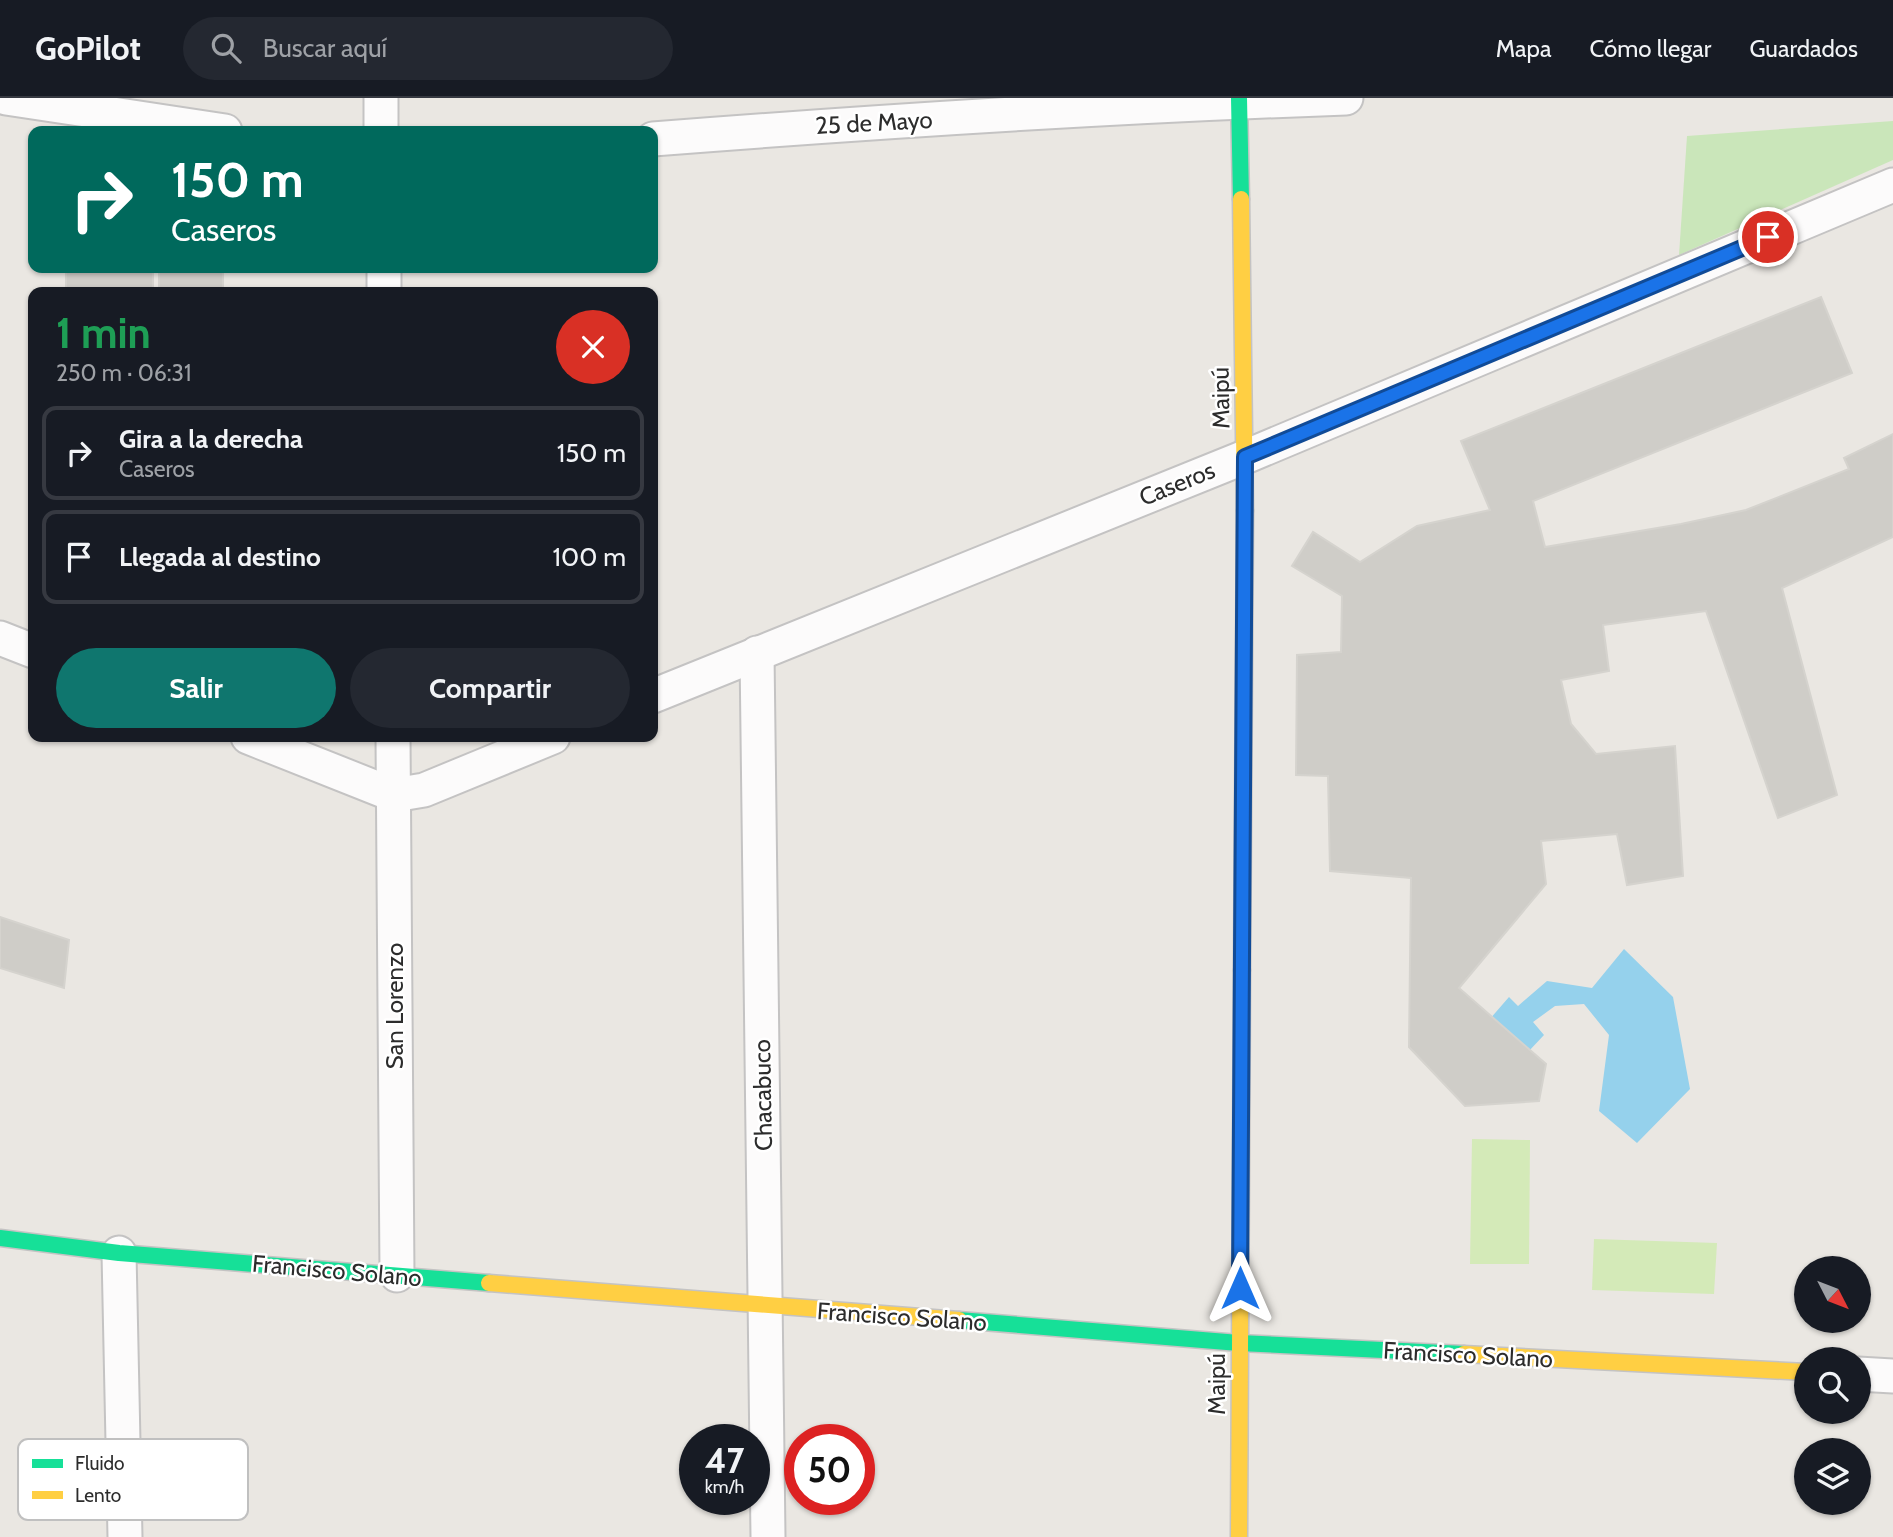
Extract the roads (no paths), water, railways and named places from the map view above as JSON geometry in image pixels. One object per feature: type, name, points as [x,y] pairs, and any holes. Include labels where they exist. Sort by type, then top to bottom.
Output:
[{"type":"street","points":[[6,98],[192,126]]},
{"type":"street","points":[[381,98],[381,126]]},
{"type":"street","name":"25 de Mayo","points":[[658,138],[826,112],[1346,98]]},
{"type":"street","name":"Maipú","points":[[1239,100],[1245,457],[1239,1537]]},
{"type":"street","name":"Caseros","points":[[658,694],[1245,457],[1893,185]]},
{"type":"street","points":[[0,638],[28,649]]},
{"type":"street","name":"Chacabuco","points":[[757,653],[768,1537]]},
{"type":"street","points":[[261,742],[394,795],[424,790],[541,742]]},
{"type":"street","name":"San Lorenzo","points":[[393,742],[397,1275]]},
{"type":"street","name":"Francisco Solano","points":[[0,1238],[119,1253],[1240,1343],[1794,1371]]},
{"type":"street","points":[[119,1253],[123,1439]]},
{"type":"street","points":[[1871,1375],[1893,1376]]},
{"type":"water","points":[[1624,949],[1673,997],[1690,1089],[1637,1143],[1599,1111],[1609,1035],[1584,1004],[1555,1006],[1533,1022],[1544,1035],[1499,1083],[1463,1050],[1509,997],[1518,1006],[1547,981],[1592,988]]}]
